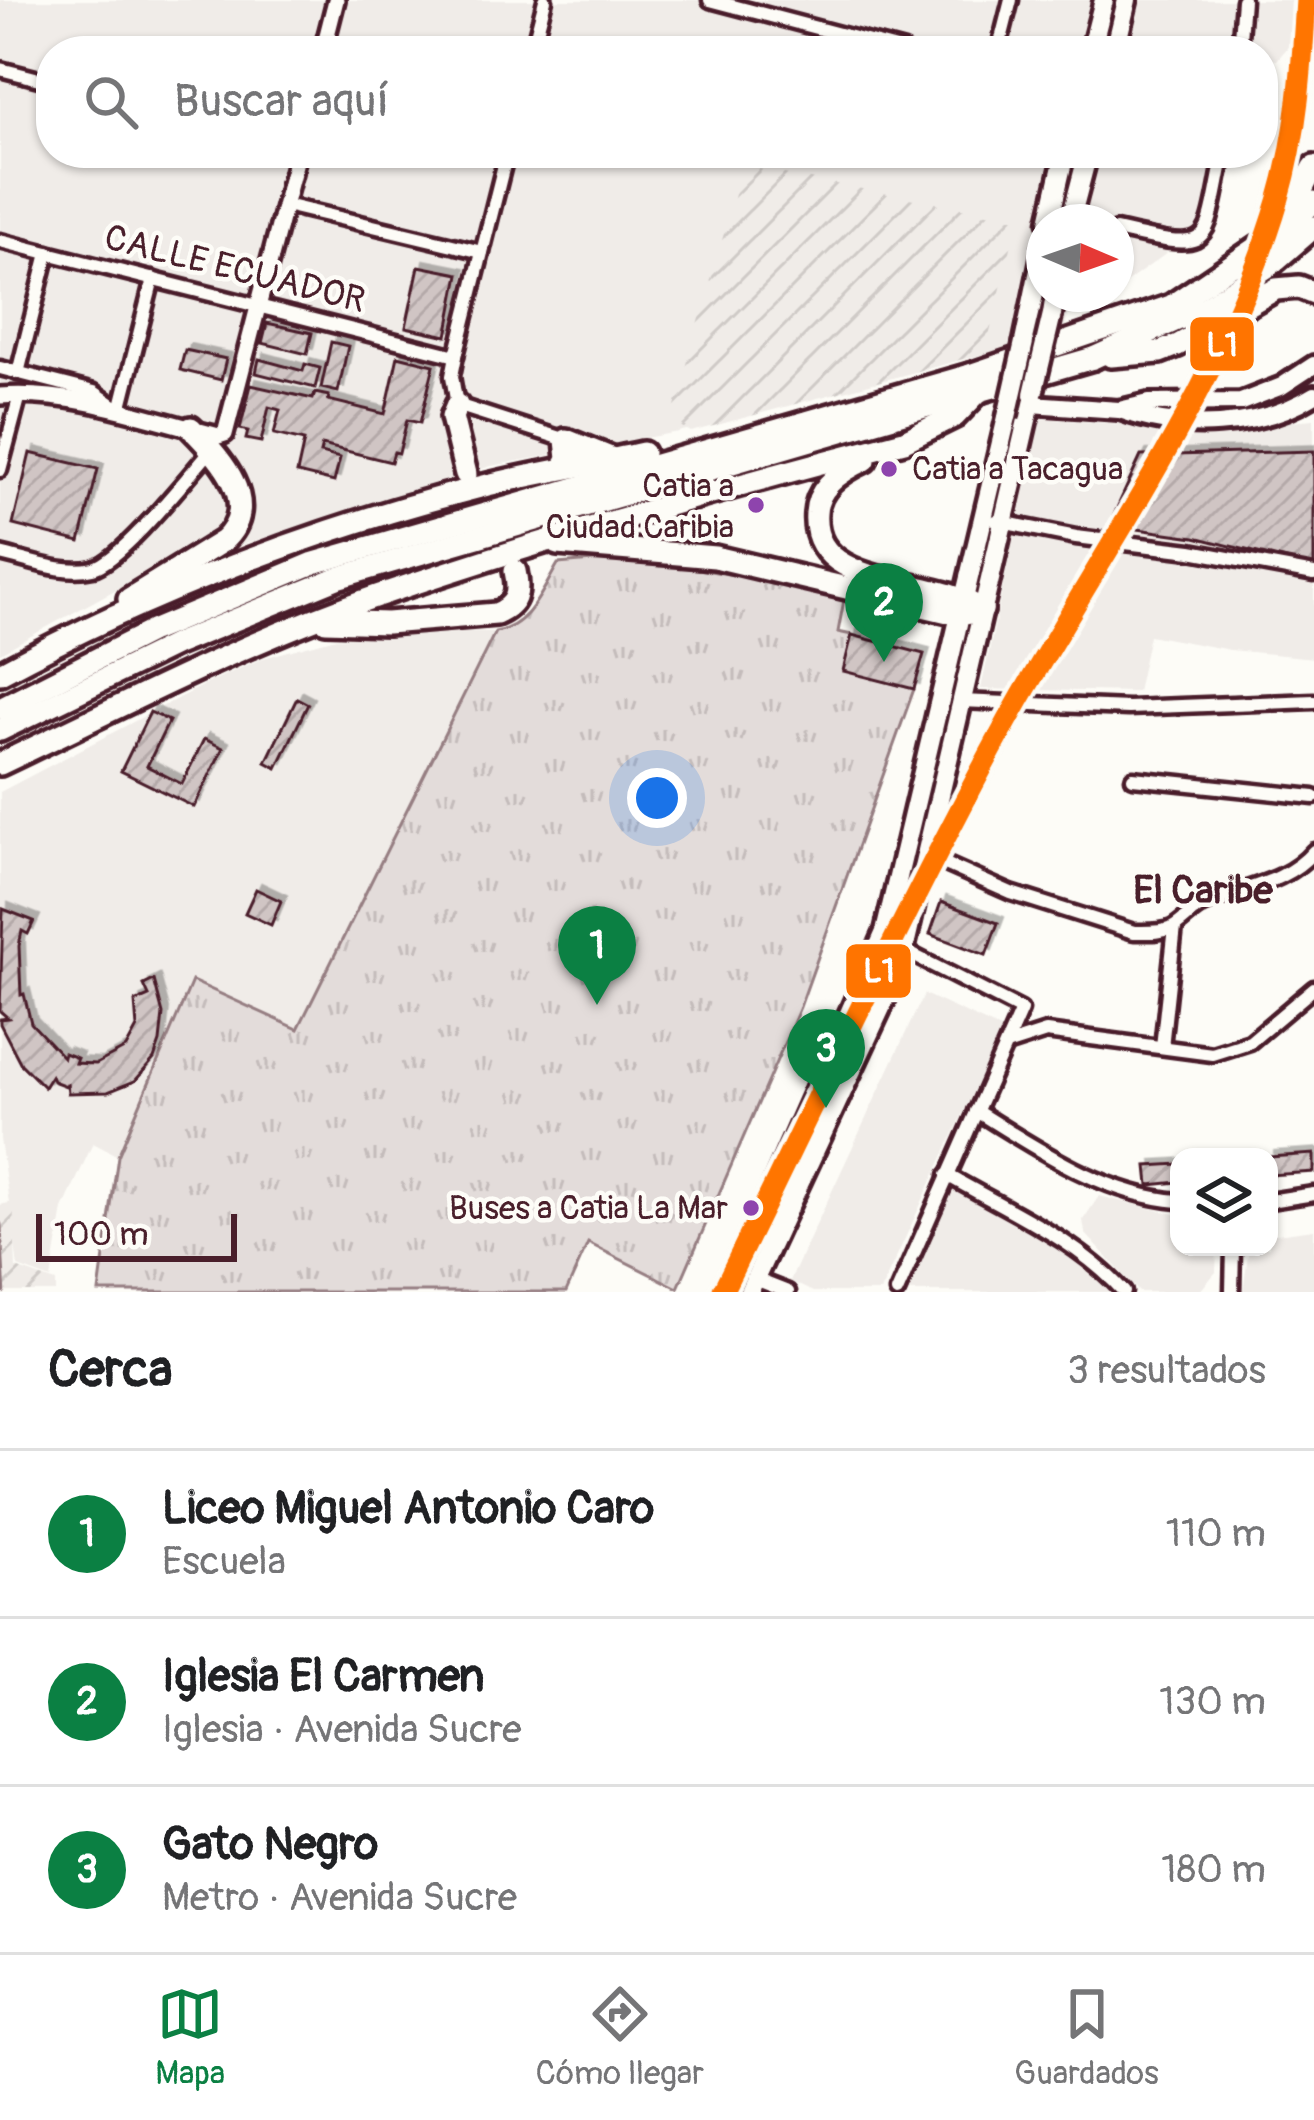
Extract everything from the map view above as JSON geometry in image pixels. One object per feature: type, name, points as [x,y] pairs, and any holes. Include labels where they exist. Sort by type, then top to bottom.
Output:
[{"type":"highway","points":[[1280,232],[1314,167]]},
{"type":"highway","points":[[0,730],[176,644],[337,578],[976,382],[1172,306],[1280,232],[1314,202]]},
{"type":"highway","points":[[1093,358],[1206,307],[1269,266],[1314,227]]},
{"type":"highway","points":[[0,708],[152,631],[314,563],[684,454],[976,382],[1093,358],[1160,352],[1286,286],[1314,293]]},
{"type":"highway","points":[[970,607],[852,571],[823,547],[816,505],[826,487],[856,464],[955,416],[976,382]]},
{"type":"highway","points":[[457,405],[452,417],[466,474]]},
{"type":"highway","points":[[0,673],[82,628],[233,532],[238,518],[233,478],[219,441],[191,428]]},
{"type":"highway","points":[[564,467],[566,440],[614,459]]},
{"type":"highway","points":[[0,764],[218,659],[375,597],[538,545],[904,441]]},
{"type":"highway","points":[[82,628],[333,530],[564,467],[657,449],[684,454]]},
{"type":"highway","points":[[538,545],[598,501]]},
{"type":"highway","points":[[538,545],[715,557],[970,607]]},
{"type":"highway","points":[[314,621],[387,623],[496,614],[516,599],[515,571]]},
{"type":"highway","points":[[0,691],[59,678]]},
{"type":"main road","points":[[1095,36],[1104,0]]},
{"type":"main road","points":[[1119,36],[1127,0]]},
{"type":"main road","points":[[1053,204],[1062,168]]},
{"type":"main road","points":[[1075,204],[1084,168]]},
{"type":"main road","points":[[752,1286],[887,999],[904,950],[961,700],[984,518],[1030,312]]},
{"type":"main road","points":[[726,1292],[881,944],[970,607],[1004,523],[1051,312]]},
{"type":"main road","points":[[1119,410],[1149,403],[1241,402],[1282,386],[1314,365]]},
{"type":"main road","points":[[1032,399],[1119,410],[1146,419],[1238,423],[1282,412],[1314,394]]},
{"type":"street","points":[[327,36],[336,0]]},
{"type":"street","points":[[536,36],[545,0]]},
{"type":"street","points":[[710,0],[847,36]]},
{"type":"street","points":[[774,17],[778,0]]},
{"type":"street","points":[[1002,36],[1011,0]]},
{"type":"street","points":[[1240,36],[1243,0]]},
{"type":"street","points":[[0,69],[36,78]]},
{"type":"street","points":[[0,554],[63,568],[95,568],[105,563],[219,441],[294,168]]},
{"type":"street","points":[[503,168],[452,376],[457,405],[566,440]]},
{"type":"street","points":[[1134,234],[1180,244],[1195,242],[1207,232],[1221,168]]},
{"type":"street","points":[[285,205],[482,252]]},
{"type":"street","name":"CALLE ECUADOR","points":[[0,241],[456,356]]},
{"type":"street","points":[[18,373],[48,253]]},
{"type":"street","points":[[120,410],[153,279]]},
{"type":"street","points":[[0,368],[94,392],[120,410]]},
{"type":"street","points":[[0,470],[20,395]]},
{"type":"street","points":[[0,397],[20,395],[120,410],[191,428]]},
{"type":"street","points":[[984,518],[1076,538],[1191,551],[1314,574]]},
{"type":"street","points":[[961,700],[1128,708],[1314,701]]},
{"type":"street","points":[[1133,778],[1314,797]]},
{"type":"street","points":[[925,856],[1011,893],[1134,932],[1154,933],[1175,926],[1207,903],[1286,875],[1314,850]]},
{"type":"street","points":[[1162,1047],[1175,926]]},
{"type":"street","points":[[881,944],[904,950],[1021,1011],[897,1292]]},
{"type":"street","points":[[1008,1045],[1046,1033],[1212,1054],[1233,1050],[1268,1029],[1314,988]]},
{"type":"street","points":[[976,1111],[1103,1184],[1170,1200]]},
{"type":"street","points":[[947,1175],[1103,1268],[1124,1292]]},
{"type":"street","points":[[1278,1200],[1314,1194]]},
{"type":"street","points":[[1232,1292],[1233,1256]]},
{"type":"street","points":[[752,1286],[788,1292]]},
{"type":"shaded area","points":[[0,0],[1314,0],[1314,16],[1278,59],[1278,36],[36,36],[36,168],[1218,168],[1200,229],[1134,277],[1134,204],[1026,204],[1026,312],[1076,312],[1068,316],[1063,334],[678,432],[491,466],[241,545],[215,535],[0,653]]},
{"type":"shaded area","points":[[742,168],[1018,219],[985,353],[691,432],[671,421]]},
{"type":"shaded area","points":[[1039,418],[1191,429],[1314,419],[1314,658],[1230,650],[1149,635],[1137,692],[981,689]]},
{"type":"shaded area","points":[[495,632],[298,1029],[192,981],[118,1156],[93,1143],[63,1209],[51,1279],[18,1267],[0,1139],[0,792],[263,658],[336,638]]},
{"type":"shaded area","points":[[924,994],[1002,1030],[880,1292],[813,1292],[790,1281]]},
{"type":"shaded area","points":[[955,1188],[1064,1244],[1123,1292],[904,1292]]},
{"type":"shaded area","points":[[1099,1196],[1170,1213],[1170,1256],[1217,1256],[1216,1272],[1199,1292],[1139,1292],[1085,1233],[1083,1220]]},
{"type":"shaded area","points":[[13,1202],[16,1268],[56,1282],[56,1292],[0,1292],[0,1205]]},
{"type":"shaded area","points":[[1314,1229],[1314,1292],[1243,1292],[1248,1256],[1278,1256],[1278,1234]]},
{"type":"green space","points":[[616,559],[731,574],[844,600],[838,632],[852,635],[844,670],[914,689],[800,1007],[678,1288],[588,1243],[566,1292],[99,1292],[118,1156],[192,981],[298,1029],[495,632],[526,615],[558,564]]},
{"type":"building","points":[[419,266],[459,274],[447,336],[406,327]]},
{"type":"building","points":[[267,323],[312,333],[307,354],[262,343]]},
{"type":"building","points":[[331,342],[348,346],[338,392],[321,388]]},
{"type":"building","points":[[185,350],[226,359],[221,380],[180,370]]},
{"type":"building","points":[[398,356],[434,365],[420,423],[407,420],[399,453],[394,452],[391,462],[322,445],[320,453],[340,458],[334,482],[297,473],[304,441],[274,434],[280,410],[269,407],[261,442],[246,439],[248,431],[240,429],[251,385],[313,399],[315,393],[329,396],[328,400],[385,414]]},
{"type":"building","points":[[259,359],[303,371],[305,364],[320,368],[315,388],[256,373]]},
{"type":"building","points":[[1314,451],[1314,567],[1195,537],[1109,525],[1141,456]]},
{"type":"building","points":[[30,453],[98,469],[80,542],[13,525]]},
{"type":"building","points":[[852,635],[924,654],[914,689],[843,671]]},
{"type":"building","points":[[297,698],[308,704],[277,768],[266,762]]},
{"type":"building","points":[[150,712],[169,721],[147,766],[182,784],[204,739],[223,748],[194,807],[121,771]]},
{"type":"building","points":[[256,889],[281,901],[271,925],[245,913]]},
{"type":"building","points":[[941,902],[998,923],[986,955],[930,934]]},
{"type":"building","points":[[3,909],[34,921],[28,934],[22,931],[19,946],[21,995],[31,1023],[63,1057],[64,1053],[77,1058],[75,1063],[96,1064],[126,1048],[137,1028],[135,1002],[149,996],[144,985],[154,980],[163,1014],[160,1042],[154,1059],[135,1081],[108,1092],[68,1093],[67,1083],[53,1081],[51,1076],[44,1087],[21,1064],[0,1024],[0,1019],[8,1018],[0,1011]]},
{"type":"building","points":[[1314,1154],[1314,1172],[1278,1174],[1278,1156]]},
{"type":"building","points":[[1170,1165],[1170,1183],[1149,1185],[1147,1166]]},
{"type":"waterway","points":[[0,1224],[4,1292]]},
{"type":"transit line","name":"L1","points":[[722,1292],[969,792],[1157,467],[1226,336],[1255,268],[1291,149],[1306,0]]},
{"type":"place","name":"Catia a Tacagua","points":[[889,469]]},
{"type":"place","name":"Catia a Ciudad Caribia","points":[[756,505]]},
{"type":"place","name":"Iglesia El Carmen","points":[[884,662]]},
{"type":"place","name":"Liceo Miguel Antonio Caro","points":[[597,1005]]},
{"type":"place","name":"Gato Negro","points":[[826,1108]]},
{"type":"place","name":"Buses a Catia La Mar","points":[[751,1208]]},
{"type":"district","name":"El Caribe","points":[[1203,890]]}]
